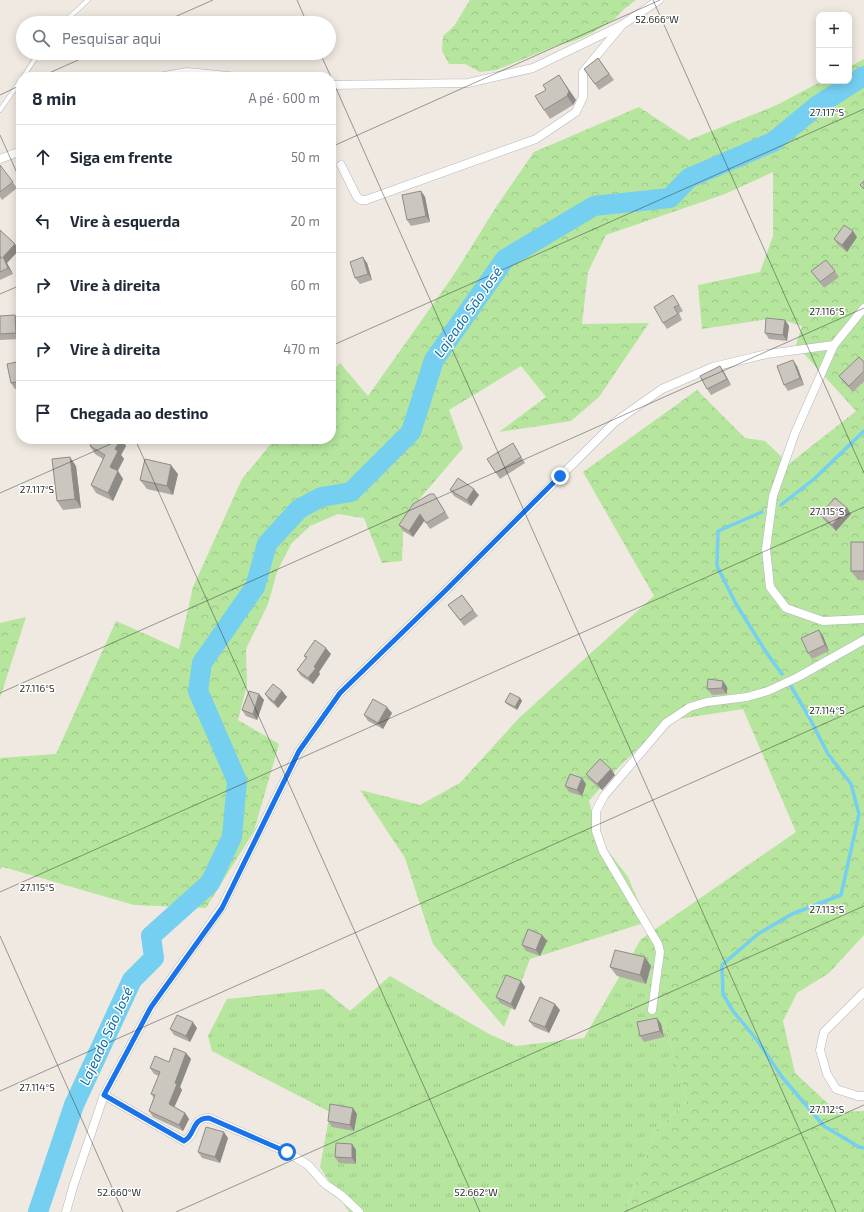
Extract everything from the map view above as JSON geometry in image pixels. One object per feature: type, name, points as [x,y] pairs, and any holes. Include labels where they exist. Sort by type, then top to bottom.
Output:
[{"type":"street","points":[[336,85],[468,82],[533,68],[622,25],[659,0]]},
{"type":"street","points":[[341,165],[357,197],[360,200],[366,200],[536,139],[576,112],[583,97],[583,72],[622,25]]},
{"type":"street","points":[[0,159],[16,153]]},
{"type":"street","points":[[864,308],[834,345],[795,433],[773,496],[766,549],[770,587],[786,608],[823,620],[864,619]]},
{"type":"street","points":[[66,1212],[73,1186],[104,1095],[151,1007],[222,908],[299,751],[340,693],[452,585],[615,422],[662,390],[712,367],[767,354],[834,345]]},
{"type":"street","points":[[652,1010],[660,952],[658,944],[603,851],[596,831],[596,811],[604,796],[666,723],[690,707],[707,702],[747,697],[768,691],[798,677],[864,640]]},
{"type":"street","points":[[864,992],[824,1032],[820,1050],[827,1074],[836,1089],[858,1096],[864,1096]]},
{"type":"street","points":[[104,1095],[184,1141],[188,1139],[198,1121],[204,1118],[209,1118],[287,1152],[308,1165],[325,1184],[341,1195],[359,1212]]},
{"type":"lane","points":[[71,16],[88,0]]},
{"type":"lane","points":[[26,72],[34,60]]},
{"type":"lane","points":[[0,110],[16,87]]},
{"type":"green space","points":[[470,0],[636,0],[624,9],[614,20],[586,36],[556,46],[496,70],[480,72],[465,64],[449,64],[442,51],[443,36],[454,26]]},
{"type":"green space","points":[[864,59],[864,935],[829,973],[797,993],[783,1021],[795,1073],[837,1112],[864,1111],[864,1212],[625,1212],[655,1131],[687,1101],[641,939],[796,832],[743,709],[666,721],[616,770],[589,801],[599,839],[628,877],[647,922],[530,959],[504,1027],[433,944],[405,858],[360,790],[420,805],[460,783],[519,718],[654,596],[583,472],[697,390],[745,438],[765,441],[789,464],[856,411],[796,345],[802,326],[775,318],[702,329],[698,285],[760,272],[773,236],[773,172],[725,194],[606,235],[588,272],[582,324],[649,323],[599,397],[571,421],[499,432],[546,397],[521,366],[449,410],[463,448],[404,517],[402,561],[382,563],[364,518],[338,514],[310,526],[291,544],[277,572],[268,604],[246,649],[247,685],[238,720],[279,744],[254,831],[206,908],[134,905],[3,867],[0,869],[0,758],[56,754],[116,621],[179,649],[193,587],[242,479],[271,444],[336,444],[336,367],[340,363],[368,396],[455,273],[498,204],[534,152],[639,107],[689,140],[777,105],[816,84],[852,84],[852,65]]},
{"type":"green space","points":[[26,617],[0,698],[0,623]]},
{"type":"green space","points":[[641,939],[687,1101],[655,1131],[625,1212],[349,1212],[320,1167],[330,1112],[212,1051],[208,1036],[227,999],[323,989],[350,1011],[390,976],[489,1034],[516,1046],[584,1038]]},
{"type":"building","points":[[598,58],[609,74],[595,84],[584,69]]},
{"type":"building","points":[[559,75],[569,91],[567,96],[544,110],[535,96],[546,90],[543,85]]},
{"type":"building","points":[[0,165],[13,182],[0,192]]},
{"type":"building","points":[[864,181],[864,189],[860,185]]},
{"type":"building","points":[[421,191],[426,216],[407,220],[402,195]]},
{"type":"building","points":[[844,225],[853,231],[842,245],[834,239]]},
{"type":"building","points":[[0,230],[15,244],[3,257],[8,268],[0,272],[0,258],[2,258],[0,256]]},
{"type":"building","points":[[363,257],[368,274],[355,278],[350,262]]},
{"type":"building","points":[[826,260],[835,271],[820,282],[811,271]]},
{"type":"building","points":[[673,295],[679,305],[674,307],[678,314],[663,323],[654,307]]},
{"type":"building","points":[[15,315],[16,333],[0,334],[0,316]]},
{"type":"building","points":[[766,318],[785,320],[783,335],[765,333]]},
{"type":"building","points":[[859,357],[864,362],[864,371],[849,386],[839,376]]},
{"type":"building","points":[[793,360],[800,378],[784,385],[777,366]]},
{"type":"building","points":[[16,362],[16,382],[11,383],[7,364]]},
{"type":"building","points":[[720,366],[727,379],[707,389],[700,376]]},
{"type":"building","points":[[513,443],[521,457],[496,473],[487,459]]},
{"type":"building","points":[[91,444],[118,444],[115,449],[118,451],[110,467],[118,471],[108,493],[91,485],[105,455],[90,446]]},
{"type":"building","points":[[70,457],[75,499],[57,501],[52,459]]},
{"type":"building","points":[[145,459],[171,465],[167,486],[140,480]]},
{"type":"building","points":[[458,478],[474,489],[467,500],[450,490]]},
{"type":"building","points":[[430,494],[434,494],[445,512],[426,523],[420,514],[409,531],[399,525],[413,504]]},
{"type":"building","points":[[835,498],[847,508],[832,525],[820,514]]},
{"type":"building","points":[[851,542],[864,542],[864,571],[851,571]]},
{"type":"building","points":[[462,595],[473,610],[460,620],[448,605]]},
{"type":"building","points":[[819,630],[825,645],[808,653],[801,638]]},
{"type":"building","points":[[315,640],[326,648],[314,667],[316,668],[308,678],[297,670],[307,657],[304,656]]},
{"type":"building","points":[[708,679],[723,681],[722,688],[707,689]]},
{"type":"building","points":[[273,684],[282,691],[274,702],[265,694]]},
{"type":"building","points":[[249,691],[259,694],[253,714],[242,710]]},
{"type":"building","points":[[510,693],[520,698],[515,707],[505,702]]},
{"type":"building","points":[[373,699],[387,707],[378,723],[364,715]]},
{"type":"building","points":[[600,759],[611,769],[597,784],[586,774]]},
{"type":"building","points":[[570,774],[582,778],[577,790],[565,786]]},
{"type":"building","points":[[528,929],[542,935],[536,950],[522,945]]},
{"type":"building","points":[[615,950],[645,957],[640,975],[610,967]]},
{"type":"building","points":[[506,975],[521,981],[511,1004],[496,997]]},
{"type":"building","points":[[540,997],[555,1004],[545,1027],[529,1021]]},
{"type":"building","points":[[177,1015],[193,1022],[186,1036],[170,1029]]},
{"type":"building","points":[[657,1018],[660,1031],[640,1036],[637,1022]]},
{"type":"building","points":[[174,1048],[186,1053],[175,1083],[177,1084],[169,1104],[185,1113],[179,1125],[149,1111],[155,1095],[151,1094],[160,1072],[150,1068],[155,1056],[169,1062]]},
{"type":"building","points":[[330,1104],[353,1108],[350,1125],[328,1121]]},
{"type":"building","points":[[206,1127],[224,1132],[215,1157],[198,1152]]},
{"type":"building","points":[[336,1143],[352,1144],[352,1158],[335,1157]]},
{"type":"waterway","name":"Lajeado São José","points":[[38,1212],[74,1105],[132,980],[154,958],[151,936],[210,883],[232,837],[237,781],[198,691],[202,663],[255,587],[267,544],[299,509],[321,497],[351,492],[411,432],[434,360],[505,259],[594,206],[670,198],[689,178],[773,142],[818,105],[864,76]]},
{"type":"waterway","points":[[781,505],[814,479],[864,431]]},
{"type":"waterway","points":[[762,512],[718,531],[717,566],[736,604],[766,652],[782,674]]},
{"type":"waterway","points":[[789,683],[828,754],[851,784],[859,814],[841,895],[792,914],[758,934],[722,965],[723,994],[733,1011],[757,1040],[782,1077],[824,1126],[859,1147],[864,1148]]},
{"type":"route","points":[[287,1152],[209,1118],[204,1118],[198,1121],[188,1139],[184,1141],[104,1095],[151,1007],[222,908],[299,751],[340,693],[505,532],[560,476]]}]
